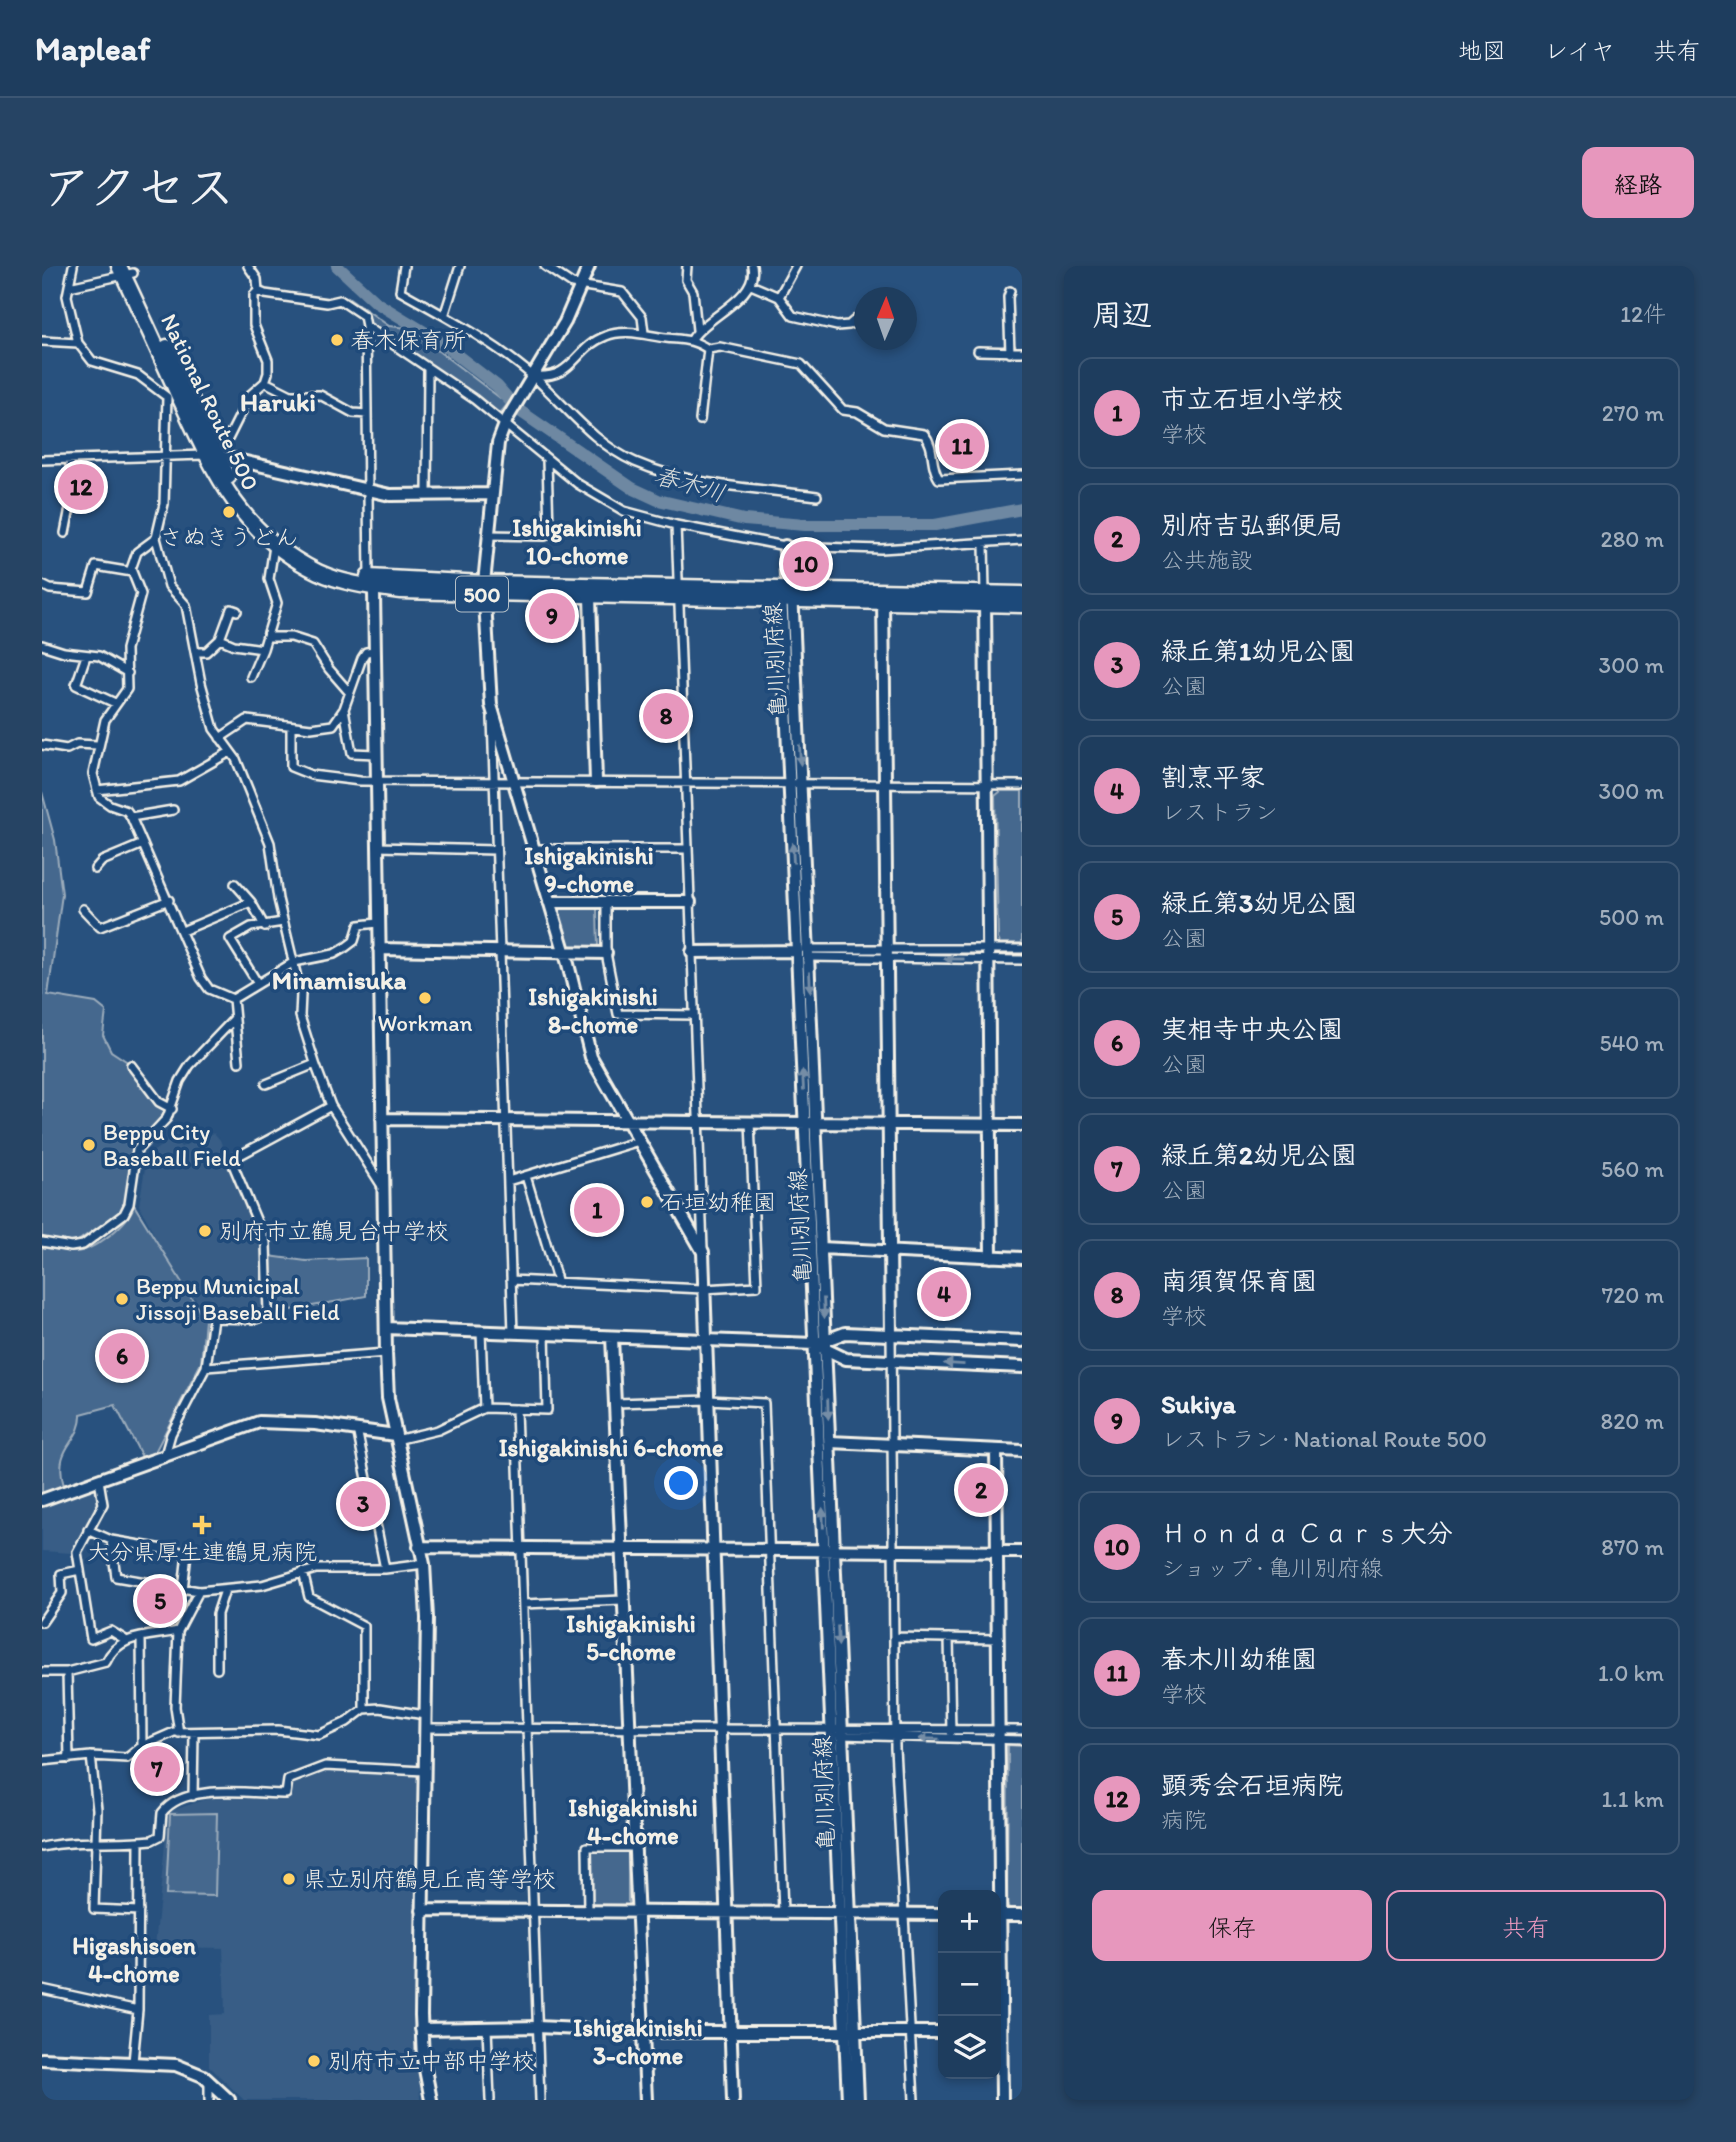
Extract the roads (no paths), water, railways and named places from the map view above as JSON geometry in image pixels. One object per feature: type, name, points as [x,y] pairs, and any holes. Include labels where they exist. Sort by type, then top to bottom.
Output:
[{"type":"highway","name":"National Route 500","points":[[126,270],[238,509],[274,546],[321,573],[370,582]]},
{"type":"highway","name":"National Route 500","points":[[211,454],[245,504],[280,539],[323,564],[370,582],[401,591],[484,588],[678,593]]},
{"type":"highway","name":"National Route 500","points":[[484,588],[590,597],[787,591],[985,598],[1022,594]]},
{"type":"highway","name":"National Route 500","points":[[985,598],[1022,605]]},
{"type":"street","points":[[74,266],[67,296],[78,343],[92,361],[121,367],[167,397],[164,504],[156,538],[169,586],[186,605],[209,714],[230,752],[254,807],[264,822],[274,858],[283,922],[301,994],[300,1016],[315,1064],[331,1106],[383,1186]]},
{"type":"street","points":[[211,454],[226,443],[250,395],[264,382],[268,360],[254,325],[257,279],[248,266]]},
{"type":"street","points":[[404,266],[400,291],[445,313],[532,378],[587,430],[632,461],[662,472],[701,480],[817,496]]},
{"type":"street","points":[[445,313],[460,266]]},
{"type":"street","points":[[545,266],[572,284],[622,292],[642,317],[644,333]]},
{"type":"street","points":[[513,1333],[494,780],[484,588],[487,535],[491,495],[506,422],[582,285],[589,266]]},
{"type":"street","points":[[687,266],[687,280],[693,292],[697,330]]},
{"type":"street","points":[[692,339],[697,330],[731,306],[751,285],[752,266]]},
{"type":"street","points":[[779,297],[796,266]]},
{"type":"street","points":[[69,288],[126,270]]},
{"type":"street","points":[[751,285],[779,297],[793,316],[837,327],[849,325],[854,321]]},
{"type":"street","points":[[258,290],[319,302],[340,300],[364,316],[366,326],[370,582],[375,651],[386,1353],[388,1398],[424,1564],[427,1618],[421,2029],[423,2059],[431,2100]]},
{"type":"street","points":[[1010,291],[1010,352]]},
{"type":"street","points":[[366,326],[506,422],[578,484],[624,511],[676,526],[785,546],[881,549],[1022,540]]},
{"type":"street","points":[[532,378],[548,377],[566,371],[583,351],[606,336],[644,333],[692,339],[708,349],[720,347],[801,364],[844,410],[857,412],[884,428],[924,434],[932,444],[932,469],[939,479],[1022,475]]},
{"type":"street","points":[[42,341],[78,343]]},
{"type":"street","points":[[700,420],[708,349]]},
{"type":"street","points":[[978,351],[1022,352]]},
{"type":"street","points":[[427,495],[428,368]]},
{"type":"street","points":[[264,382],[290,395],[320,396],[353,413],[367,414]]},
{"type":"street","points":[[42,460],[211,454],[390,495],[491,495]]},
{"type":"street","points":[[65,533],[71,503],[70,459]]},
{"type":"street","points":[[487,535],[545,536],[549,529],[547,460]]},
{"type":"street","points":[[676,526],[733,2100]]},
{"type":"street","points":[[156,538],[137,552],[132,572],[141,594],[126,649],[127,689],[104,720],[93,774],[99,797],[110,806],[127,811],[131,817],[201,978],[209,989],[233,999]]},
{"type":"street","points":[[984,544],[991,1256]]},
{"type":"street","points":[[251,677],[268,637],[277,603],[270,579],[274,546]]},
{"type":"street","name":"亀川別府線","points":[[785,546],[839,1732],[850,2032],[848,2100]]},
{"type":"street","points":[[42,585],[50,589],[88,592],[96,566],[132,572]]},
{"type":"street","points":[[883,596],[895,1738],[902,1913],[914,2100]]},
{"type":"street","points":[[590,597],[596,781]]},
{"type":"street","points":[[196,652],[206,652],[220,639],[231,609],[237,611]]},
{"type":"street","points":[[268,637],[291,637],[313,644],[329,669],[349,692]]},
{"type":"street","points":[[220,639],[263,649]]},
{"type":"street","points":[[42,645],[86,656],[99,656],[128,673]]},
{"type":"street","points":[[220,738],[247,720],[290,726],[333,725],[344,709],[362,658],[366,652],[375,651]]},
{"type":"street","points":[[86,656],[76,685],[115,704]]},
{"type":"street","points":[[491,705],[564,952],[591,1058],[703,1252]]},
{"type":"street","points":[[344,709],[352,753],[376,754]]},
{"type":"street","points":[[290,726],[293,768],[318,776],[360,781],[377,779],[1022,785]]},
{"type":"street","points":[[42,745],[68,748],[77,744],[97,745]]},
{"type":"street","points":[[97,790],[179,781],[230,752]]},
{"type":"street","points":[[131,817],[173,810]]},
{"type":"street","points":[[94,869],[102,861],[143,844]]},
{"type":"street","points":[[377,848],[495,850]]},
{"type":"street","points":[[534,849],[688,849]]},
{"type":"street","points":[[235,884],[251,902],[265,927]]},
{"type":"street","points":[[83,909],[100,927],[169,901]]},
{"type":"street","points":[[182,931],[251,902]]},
{"type":"street","points":[[549,902],[690,902]]},
{"type":"street","points":[[606,903],[606,953],[618,1014],[694,1015]]},
{"type":"street","points":[[258,984],[230,939],[251,927],[265,927],[283,922]]},
{"type":"street","points":[[233,999],[294,962],[334,954],[354,941],[359,925],[379,923]]},
{"type":"street","points":[[379,949],[606,953]]},
{"type":"street","points":[[692,952],[988,954],[1022,949]]},
{"type":"street","points":[[988,954],[1022,960]]},
{"type":"street","points":[[233,999],[239,1062]]},
{"type":"street","points":[[42,1242],[71,1247],[83,1245],[124,1214],[129,1204],[136,1150],[167,1118],[180,1082],[190,1065],[234,1019]]},
{"type":"street","points":[[266,1084],[315,1064]]},
{"type":"street","points":[[131,1065],[159,1102],[172,1109]]},
{"type":"street","points":[[165,1455],[171,1434],[206,1367],[213,1318],[256,1319],[268,1314],[266,1243],[231,1160],[331,1106]]},
{"type":"street","points":[[382,1119],[1022,1125]]},
{"type":"street","points":[[511,1280],[703,1289],[757,1286],[750,1122]]},
{"type":"street","name":"亀川別府線","points":[[811,1123],[821,1248],[822,1345],[830,1442],[829,1550]]},
{"type":"street","points":[[508,1181],[639,1141]]},
{"type":"street","points":[[526,1176],[558,1283]]},
{"type":"street","points":[[821,1248],[1022,1258]]},
{"type":"street","points":[[386,1328],[822,1345],[846,1359],[1022,1367]]},
{"type":"street","points":[[481,1332],[484,1408]]},
{"type":"street","points":[[822,1345],[845,1333],[1022,1341]]},
{"type":"street","points":[[42,1500],[259,1422],[291,1422],[357,1429],[396,1437],[430,1433],[484,1408],[547,1410],[545,1334]]},
{"type":"street","points":[[612,1337],[646,2100]]},
{"type":"street","points":[[206,1367],[236,1367],[337,1355],[386,1353]]},
{"type":"street","points":[[615,1403],[709,1400],[764,1403],[783,1912]]},
{"type":"street","points":[[516,1409],[540,2100]]},
{"type":"street","points":[[357,1429],[385,1569]]},
{"type":"street","points":[[830,1442],[1022,1451]]},
{"type":"street","points":[[996,1450],[998,1890]]},
{"type":"street","points":[[99,1480],[103,1504],[78,1547],[80,1570],[91,1639],[111,1631],[124,1639]]},
{"type":"street","points":[[88,1530],[111,1540],[187,1553],[183,1590]]},
{"type":"street","points":[[111,1540],[116,1577],[183,1590],[225,1590],[261,1585],[303,1572],[385,1569],[424,1564]]},
{"type":"street","points":[[419,1547],[1022,1552]]},
{"type":"street","points":[[42,1622],[62,1593],[61,1574],[80,1570]]},
{"type":"street","points":[[303,1572],[309,1597],[364,1626],[364,1709]]},
{"type":"street","points":[[217,1669],[216,1614],[225,1590]]},
{"type":"street","points":[[179,1733],[175,1707],[178,1631],[199,1591]]},
{"type":"street","points":[[523,1604],[623,1600]]},
{"type":"street","points":[[42,1672],[67,1672],[106,1662],[111,1651],[124,1639],[178,1631]]},
{"type":"street","points":[[141,1637],[142,1746]]},
{"type":"street","points":[[895,1637],[996,1639]]},
{"type":"street","points":[[949,1639],[951,1739]]},
{"type":"street","points":[[67,1672],[69,1759]]},
{"type":"street","points":[[42,1761],[91,1756],[127,1758],[142,1746],[179,1733],[278,1730],[319,1735],[347,1722],[364,1709],[380,1708],[425,1715]]},
{"type":"street","points":[[425,1728],[839,1732],[895,1728],[951,1729],[1022,1740]]},
{"type":"street","points":[[839,1732],[895,1738],[951,1739],[1022,1730]]},
{"type":"street","points":[[193,1796],[194,1732]]},
{"type":"street","points":[[91,1756],[97,1809],[94,1909],[138,1911]]},
{"type":"street","points":[[42,1847],[79,1841],[139,1842],[160,1836],[162,1813],[167,1805],[213,1792],[286,1794],[288,1780],[324,1766],[424,1771]]},
{"type":"street","points":[[133,2062],[138,2010],[139,1842]]},
{"type":"street","points":[[588,1911],[587,1847],[635,1847]]},
{"type":"street","points":[[422,1910],[938,1914]]},
{"type":"street","points":[[1001,1915],[1022,1915]]},
{"type":"street","points":[[998,1953],[999,2016]]},
{"type":"street","points":[[42,1989],[138,2010]]},
{"type":"street","points":[[421,2029],[537,2027],[643,2032],[938,2032]]},
{"type":"street","points":[[487,2028],[490,2100]]},
{"type":"street","name":"亀川別府線","points":[[850,2032],[858,2100]]},
{"type":"street","points":[[42,2059],[176,2065],[209,2080],[229,2100]]},
{"type":"street","points":[[1001,2078],[1002,2100]]},
{"type":"street","points":[[209,2080],[209,2100]]},
{"type":"waterway","name":"春木川","points":[[337,266],[377,303],[436,339],[497,386],[517,409],[632,488],[658,500],[744,520],[805,525],[935,525],[1022,509]]},
{"type":"place","name":"春木保育所","points":[[337,340]]},
{"type":"place","name":"春木川幼稚園","points":[[962,446]]},
{"type":"place","name":"顕秀会石垣病院","points":[[81,487]]},
{"type":"place","name":"さぬきうどん","points":[[229,512]]},
{"type":"place","name":"Ｈｏｎｄａ Ｃａｒｓ大分","points":[[806,564]]},
{"type":"place","name":"Sukiya","points":[[552,616]]},
{"type":"place","name":"南須賀保育園","points":[[666,716]]},
{"type":"place","name":"Workman","points":[[425,998]]},
{"type":"place","name":"Beppu City Baseball Field","points":[[89,1145]]},
{"type":"place","name":"石垣幼稚園","points":[[647,1202]]},
{"type":"place","name":"市立石垣小学校","points":[[597,1210]]},
{"type":"place","name":"別府市立鶴見台中学校","points":[[205,1231]]},
{"type":"place","name":"割烹平家","points":[[944,1294]]},
{"type":"place","name":"Beppu Municipal Jissoji Baseball Field","points":[[122,1299]]},
{"type":"place","name":"実相寺中央公園","points":[[122,1356]]},
{"type":"place","name":"別府吉弘郵便局","points":[[981,1490]]},
{"type":"place","name":"緑丘第1幼児公園","points":[[363,1504]]},
{"type":"place","name":"大分県厚生連鶴見病院","points":[[202,1525]]},
{"type":"place","name":"緑丘第3幼児公園","points":[[160,1601]]},
{"type":"place","name":"緑丘第2幼児公園","points":[[157,1769]]},
{"type":"place","name":"県立別府鶴見丘高等学校","points":[[289,1879]]},
{"type":"place","name":"別府市立中部中学校","points":[[314,2061]]},
{"type":"district","name":"Haruki","points":[[278,402]]},
{"type":"district","name":"Ishigakinishi 10-chome","points":[[577,541]]},
{"type":"district","name":"Ishigakinishi 9-chome","points":[[589,869]]},
{"type":"district","name":"Minamisuka","points":[[339,980]]},
{"type":"district","name":"Ishigakinishi 8-chome","points":[[593,1010]]},
{"type":"district","name":"Ishigakinishi 6-chome","points":[[611,1447]]},
{"type":"district","name":"Ishigakinishi 5-chome","points":[[631,1637]]},
{"type":"district","name":"Ishigakinishi 4-chome","points":[[633,1821]]},
{"type":"district","name":"Higashisoen 4-chome","points":[[134,1959]]},
{"type":"district","name":"Ishigakinishi 3-chome","points":[[638,2041]]}]
